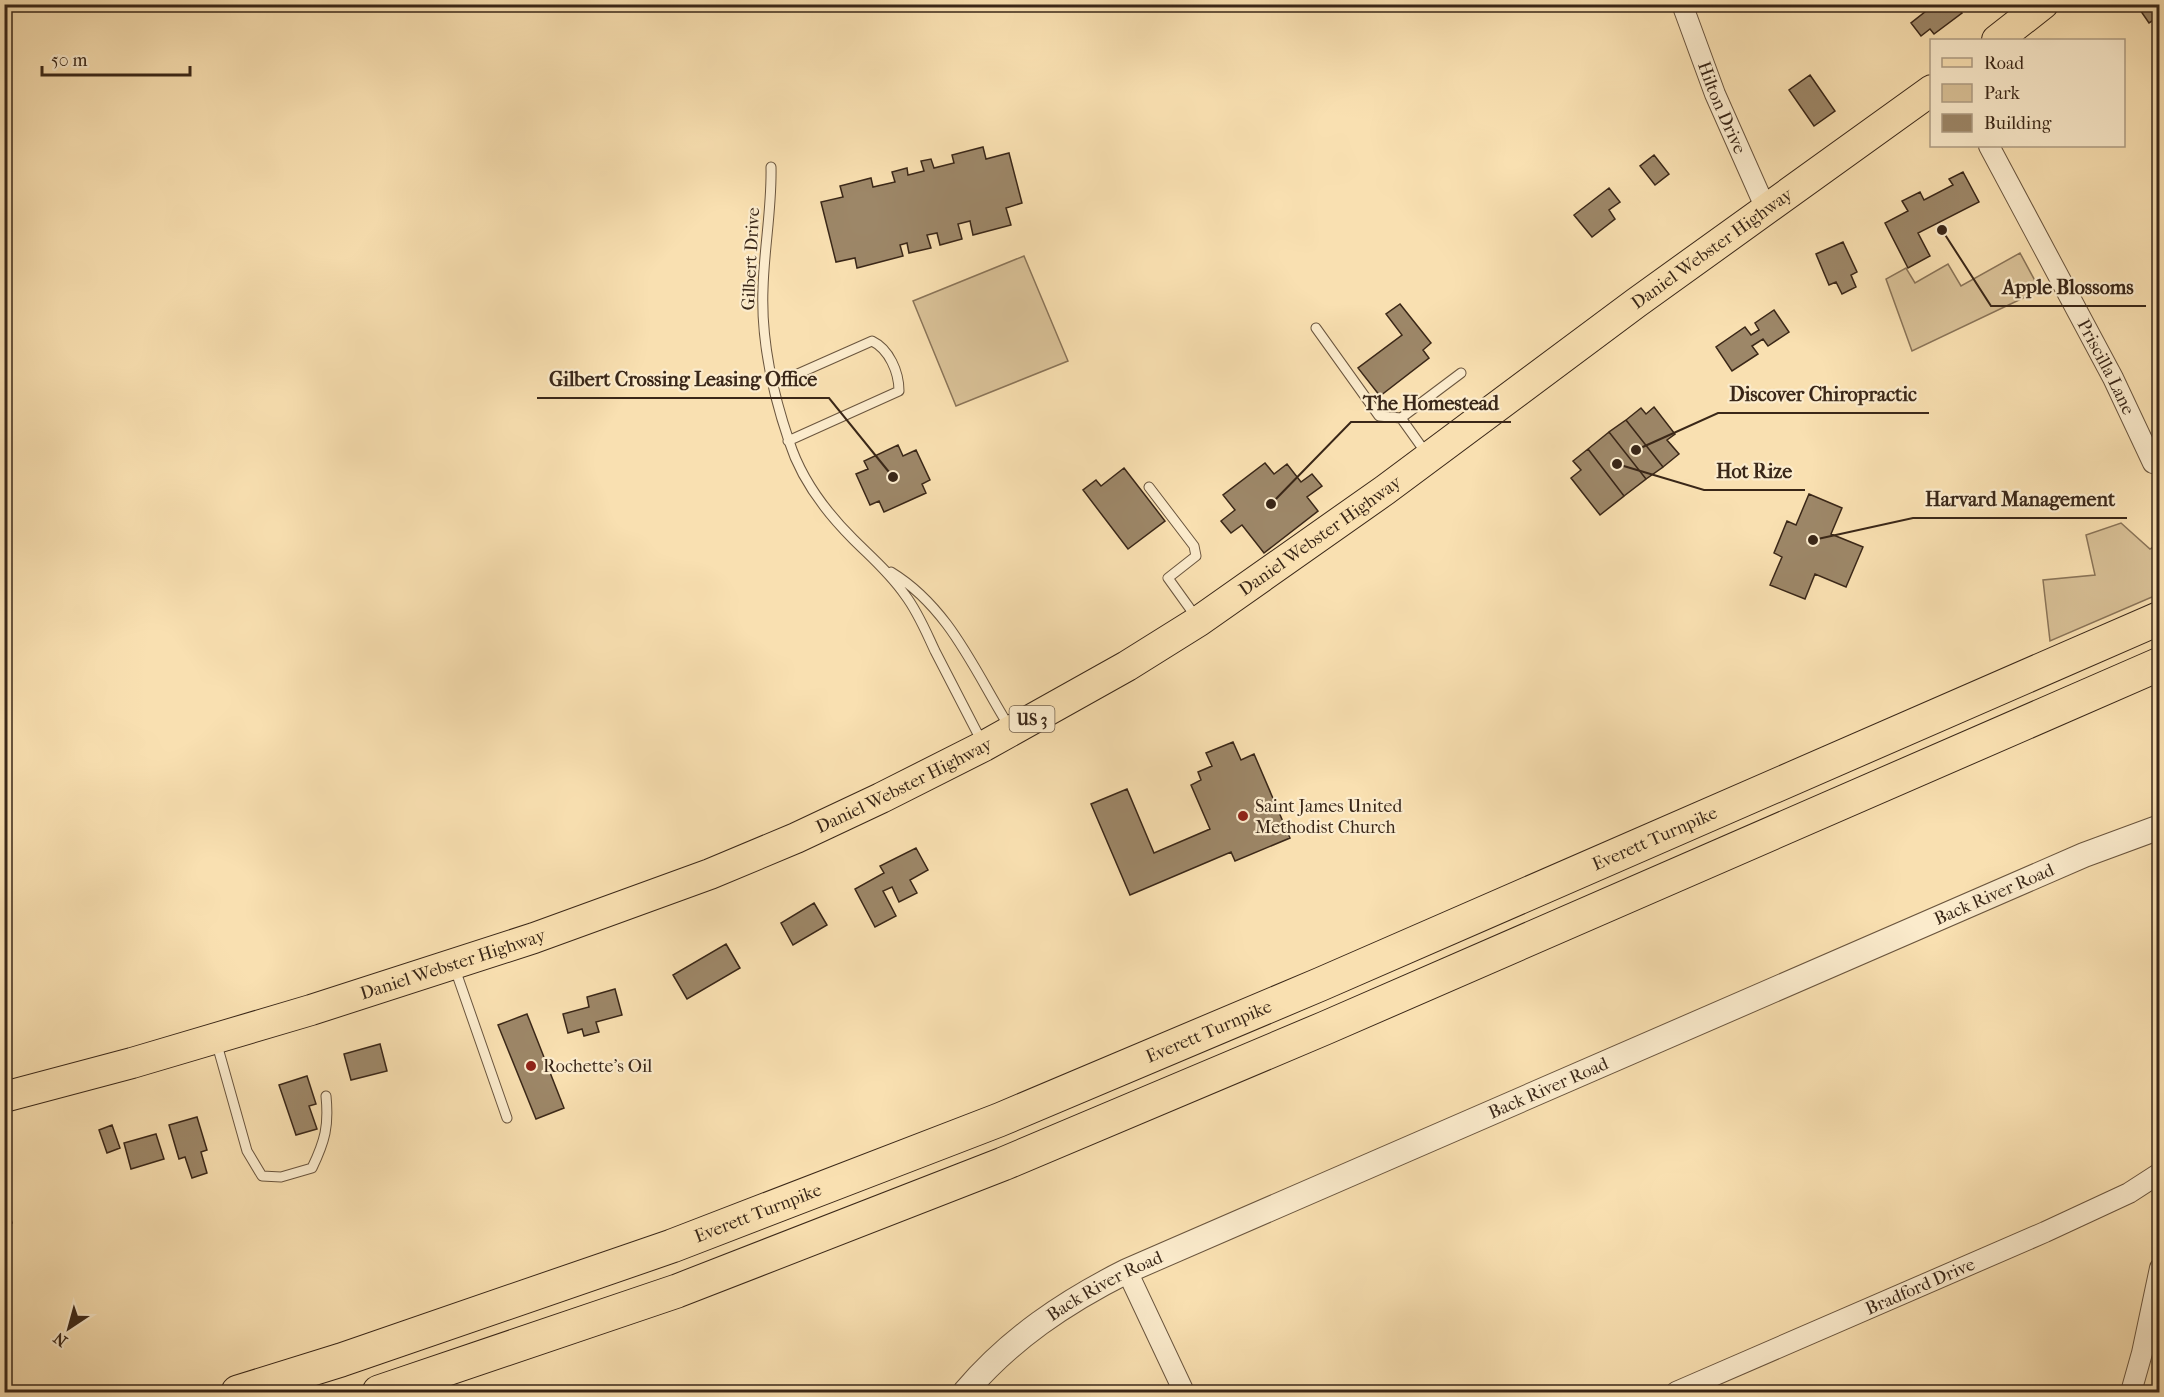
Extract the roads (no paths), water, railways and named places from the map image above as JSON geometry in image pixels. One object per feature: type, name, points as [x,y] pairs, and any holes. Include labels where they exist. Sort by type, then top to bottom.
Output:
[{"type":"highway","name":"Everett Turnpike","points":[[238,1392],[340,1360],[672,1246],[999,1120],[1321,984],[2160,618]]},
{"type":"highway","points":[[379,1392],[677,1291],[1003,1164],[1325,1028],[2160,664]]},
{"type":"main road","points":[[1998,39],[2033,7]]},
{"type":"main road","name":"Daniel Webster Highway","points":[[4,1097],[215,1039],[534,938],[710,874],[841,817],[984,746],[1127,666],[1199,621],[1429,457],[1636,303],[1930,91]]},
{"type":"street","name":"Hilton Drive","points":[[1682,4],[1715,94],[1766,209]]},
{"type":"street","name":"Priscilla Lane","points":[[1990,147],[2113,378],[2153,462]]},
{"type":"street","name":"Back River Road","points":[[965,1392],[992,1362],[1028,1330],[1068,1303],[1126,1271],[2084,855],[2160,827]]},
{"type":"street","name":"Bradford Drive","points":[[1676,1392],[2055,1227],[2129,1193],[2160,1173]]},
{"type":"street","points":[[2131,1392],[2142,1353],[2160,1268]]},
{"type":"street","points":[[1126,1271],[1184,1392]]},
{"type":"lane","name":"Gilbert Drive","points":[[771,167],[772,193],[763,292],[764,327],[773,382],[788,441],[802,473],[824,508],[884,567],[906,595],[922,621],[984,746]]},
{"type":"lane","points":[[1316,328],[1379,416],[1401,418],[1461,373]]},
{"type":"lane","points":[[773,382],[793,376],[872,341],[883,346],[899,378],[899,391],[788,441]]},
{"type":"lane","points":[[1401,418],[1429,457]]},
{"type":"lane","points":[[1149,487],[1194,546],[1196,556],[1168,578],[1199,621]]},
{"type":"lane","name":"Gilbert Drive","points":[[884,567],[911,584],[935,608],[966,651],[985,688],[1012,731]]},
{"type":"lane","points":[[453,964],[507,1118]]},
{"type":"lane","points":[[215,1039],[247,1151],[262,1176],[281,1177],[312,1168],[322,1147],[328,1119],[326,1096]]},
{"type":"place","name":"Apple Blossoms","points":[[1942,230]]},
{"type":"place","name":"Discover Chiropractic","points":[[1636,450]]},
{"type":"place","name":"Hot Rize","points":[[1617,464]]},
{"type":"place","name":"Gilbert Crossing Leasing Office","points":[[893,477]]},
{"type":"place","name":"The Homestead","points":[[1271,504]]},
{"type":"place","name":"Harvard Management","points":[[1813,540]]},
{"type":"place","name":"Saint James United Methodist Church","points":[[1243,816]]},
{"type":"place","name":"Rochette's Oil","points":[[531,1066]]}]
